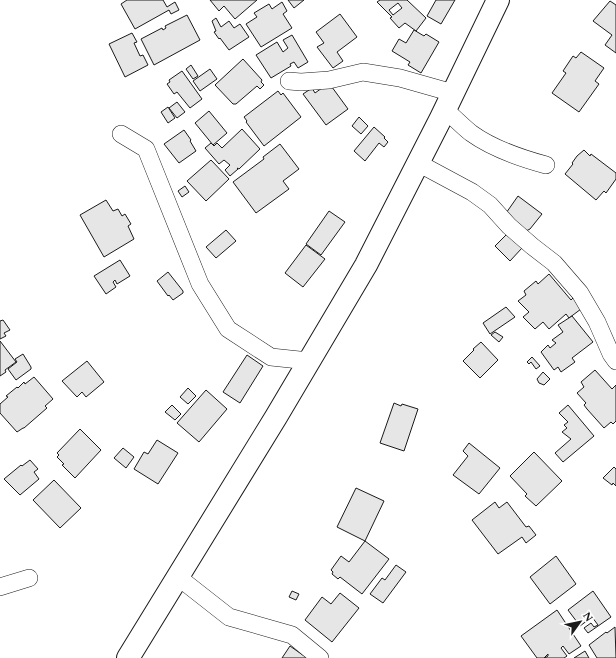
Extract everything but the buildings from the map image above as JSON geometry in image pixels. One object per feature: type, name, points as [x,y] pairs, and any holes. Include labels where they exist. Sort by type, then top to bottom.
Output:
[{"type":"main road","points":[[128,658],[366,265],[498,0]]},
{"type":"street","points":[[289,81],[301,82],[329,80],[363,72],[400,78],[449,101],[471,133],[503,151],[546,164]]},
{"type":"street","points":[[121,134],[146,149],[200,284],[228,329],[271,357],[309,361]]},
{"type":"street","points":[[418,163],[472,192],[490,205],[509,226],[554,263],[580,293],[597,322],[611,354],[616,361]]},
{"type":"street","points":[[178,577],[229,617],[292,635],[320,658]]},
{"type":"street","points":[[0,587],[29,578]]}]
